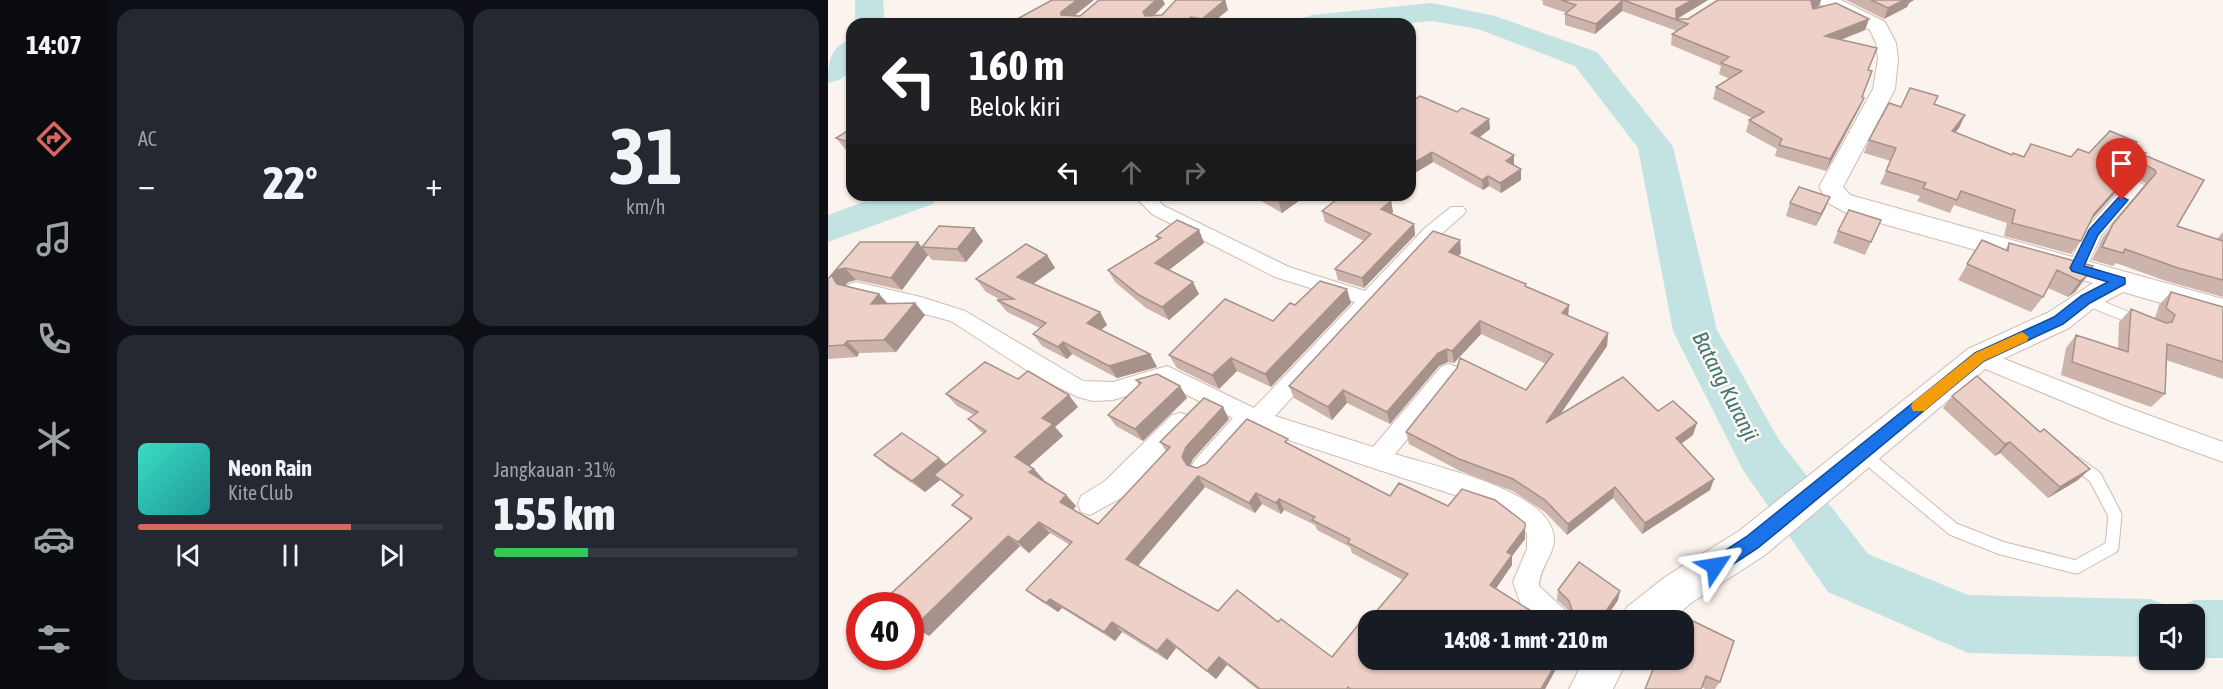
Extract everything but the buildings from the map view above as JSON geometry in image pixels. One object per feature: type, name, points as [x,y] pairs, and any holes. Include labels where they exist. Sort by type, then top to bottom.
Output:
[{"type":"street","points":[[1832,5],[1878,26],[1886,43],[1888,58],[1884,89],[1831,187],[1834,197],[1841,203],[2223,310]]},
{"type":"street","points":[[2076,268],[2093,233],[2135,185]]},
{"type":"street","points":[[1148,201],[1158,210],[1282,272],[1368,299]]},
{"type":"street","points":[[1203,467],[1432,232],[1457,211]]},
{"type":"street","points":[[1654,610],[1678,590],[1752,543],[1979,357],[2058,320],[2085,300],[2120,281]]},
{"type":"street","points":[[856,289],[957,316],[988,332],[1080,390],[1111,394],[1155,376],[1167,375],[1253,418],[1494,496],[1527,514],[1539,528],[1543,538],[1539,552],[1527,574],[1526,587],[1533,600],[1544,610]]},
{"type":"street","points":[[1979,357],[2121,415],[2223,452]]},
{"type":"street","points":[[1378,458],[1449,373]]},
{"type":"street","points":[[1090,504],[1114,489],[1206,396]]},
{"type":"lane","points":[[2085,300],[2146,325]]},
{"type":"lane","points":[[1861,453],[1953,529],[2001,548],[2076,567],[2112,547],[2115,515],[2095,477],[2066,455]]},
{"type":"waterway","name":"Batang Kuranji","points":[[869,0],[870,18]]},
{"type":"waterway","name":"Batang Kuranji","points":[[1372,18],[1432,12],[1485,22],[1586,59],[1655,147],[1695,331],[1761,455],[1848,573],[1968,624],[2139,628]]},
{"type":"waterway","name":"Batang Kuranji","points":[[828,73],[841,64],[846,57]]},
{"type":"waterway","name":"Batang Kuranji","points":[[828,229],[904,201]]},
{"type":"waterway","name":"Batang Kuranji","points":[[2205,629],[2223,629]]},
{"type":"slow traffic","points":[[1919,406],[1979,357],[2022,337]]},
{"type":"route","points":[[1715,566],[1752,543],[1979,357],[2058,320],[2085,300],[2120,281],[2076,268],[2093,233],[2122,200]]}]
